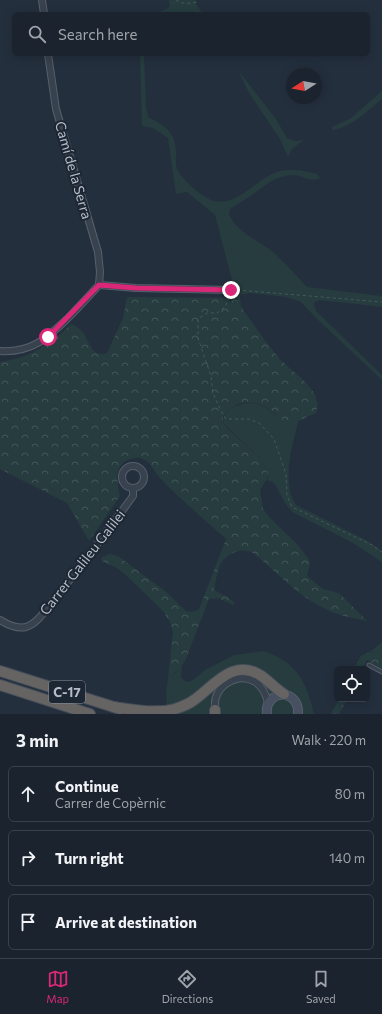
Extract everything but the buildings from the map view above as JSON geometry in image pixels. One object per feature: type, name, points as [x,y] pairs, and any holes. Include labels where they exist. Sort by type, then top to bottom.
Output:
[{"type":"highway","points":[[0,667],[19,677]]},
{"type":"highway","points":[[114,707],[151,712],[175,709],[193,701],[227,674],[243,670],[260,675],[284,694]]},
{"type":"highway","name":"C-17","points":[[0,671],[133,714]]},
{"type":"highway","name":"C-17","points":[[0,684],[90,714]]},
{"type":"main road","points":[[267,714],[268,703],[275,696],[284,694],[294,699],[297,704],[298,714]]},
{"type":"street","points":[[42,0],[44,12]]},
{"type":"street","name":"Camí de la Serra","points":[[48,56],[56,109],[98,252],[100,272],[99,285]]},
{"type":"street","points":[[0,352],[16,351],[28,348],[48,337],[99,285],[136,288],[231,290]]},
{"type":"street","name":"Carrer Galileu Galilei","points":[[0,620],[18,627],[26,627],[37,620],[88,557],[133,496],[133,488]]},
{"type":"street","points":[[216,713],[217,697],[222,688],[238,678],[246,678],[258,683],[267,695],[268,703]]},
{"type":"lane","points":[[369,665],[382,672]]},
{"type":"path","points":[[176,0],[186,4],[198,2]]},
{"type":"path","points":[[382,302],[231,290],[225,307],[217,313],[207,313],[198,319],[198,338],[211,376],[213,393],[220,409],[226,419],[248,419],[259,424],[274,439],[286,474],[287,496],[292,507],[372,545],[382,552]]},
{"type":"green space","points":[[169,0],[196,0],[196,4],[202,12],[159,12],[170,6]]},
{"type":"green space","points":[[140,56],[144,56],[146,106],[148,117],[160,123],[172,135],[178,171],[187,182],[203,196],[217,201],[226,201],[244,193],[269,176],[282,171],[297,170],[317,174],[320,178],[313,180],[297,175],[280,177],[230,209],[229,214],[242,231],[273,252],[307,287],[382,296],[382,307],[320,300],[314,304],[316,311],[382,375],[382,380],[301,302],[286,297],[250,293],[241,295],[241,306],[235,298],[232,280],[215,215],[187,192],[176,194],[168,138],[153,128],[142,126]]},
{"type":"green space","points":[[238,70],[276,119],[287,138],[295,141],[304,140],[292,149],[288,157],[280,139],[249,93]]},
{"type":"green space","points":[[382,91],[382,99],[365,114],[346,126],[332,130],[332,127],[351,118]]},
{"type":"green space","points":[[127,297],[235,298],[279,358],[312,390],[317,402],[316,413],[299,420],[287,422],[262,405],[247,402],[231,408],[224,415],[223,421],[228,429],[260,458],[269,475],[260,490],[263,509],[270,518],[297,544],[308,558],[310,563],[307,576],[323,589],[340,594],[367,621],[336,613],[316,604],[297,591],[253,553],[249,551],[236,552],[227,556],[221,563],[214,589],[233,601],[235,604],[233,605],[218,598],[209,599],[185,661],[180,669],[168,678],[173,632],[170,622],[163,611],[128,577],[117,568],[102,561],[101,558],[109,554],[118,556],[165,591],[186,611],[192,612],[198,610],[200,607],[226,539],[184,502],[158,476],[152,466],[141,458],[130,459],[121,465],[117,480],[120,496],[89,541],[67,503],[0,469],[0,362],[30,354],[47,344],[71,324],[82,331],[94,351],[102,354],[107,353],[123,318]]},
{"type":"green space","points":[[251,403],[264,407],[281,418],[293,421],[299,420],[293,440],[289,463],[289,486],[296,505],[368,541],[382,551],[382,562],[353,543],[292,512],[285,503],[275,484],[267,480],[269,475],[260,458],[224,424],[225,415],[228,411],[241,404]]},
{"type":"green space","points":[[382,642],[382,653],[370,652]]},
{"type":"green space","points":[[263,651],[284,661],[298,674],[308,692],[314,714],[167,714],[166,692],[168,678],[182,667],[181,677],[188,682],[193,680],[205,670],[234,655]]},
{"type":"green space","points":[[370,652],[382,653],[382,669],[367,660],[364,666],[356,666],[361,656]]},
{"type":"green space","points":[[337,702],[345,702],[339,714],[331,714]]},
{"type":"route","points":[[48,337],[99,285],[136,288],[231,290]]}]
